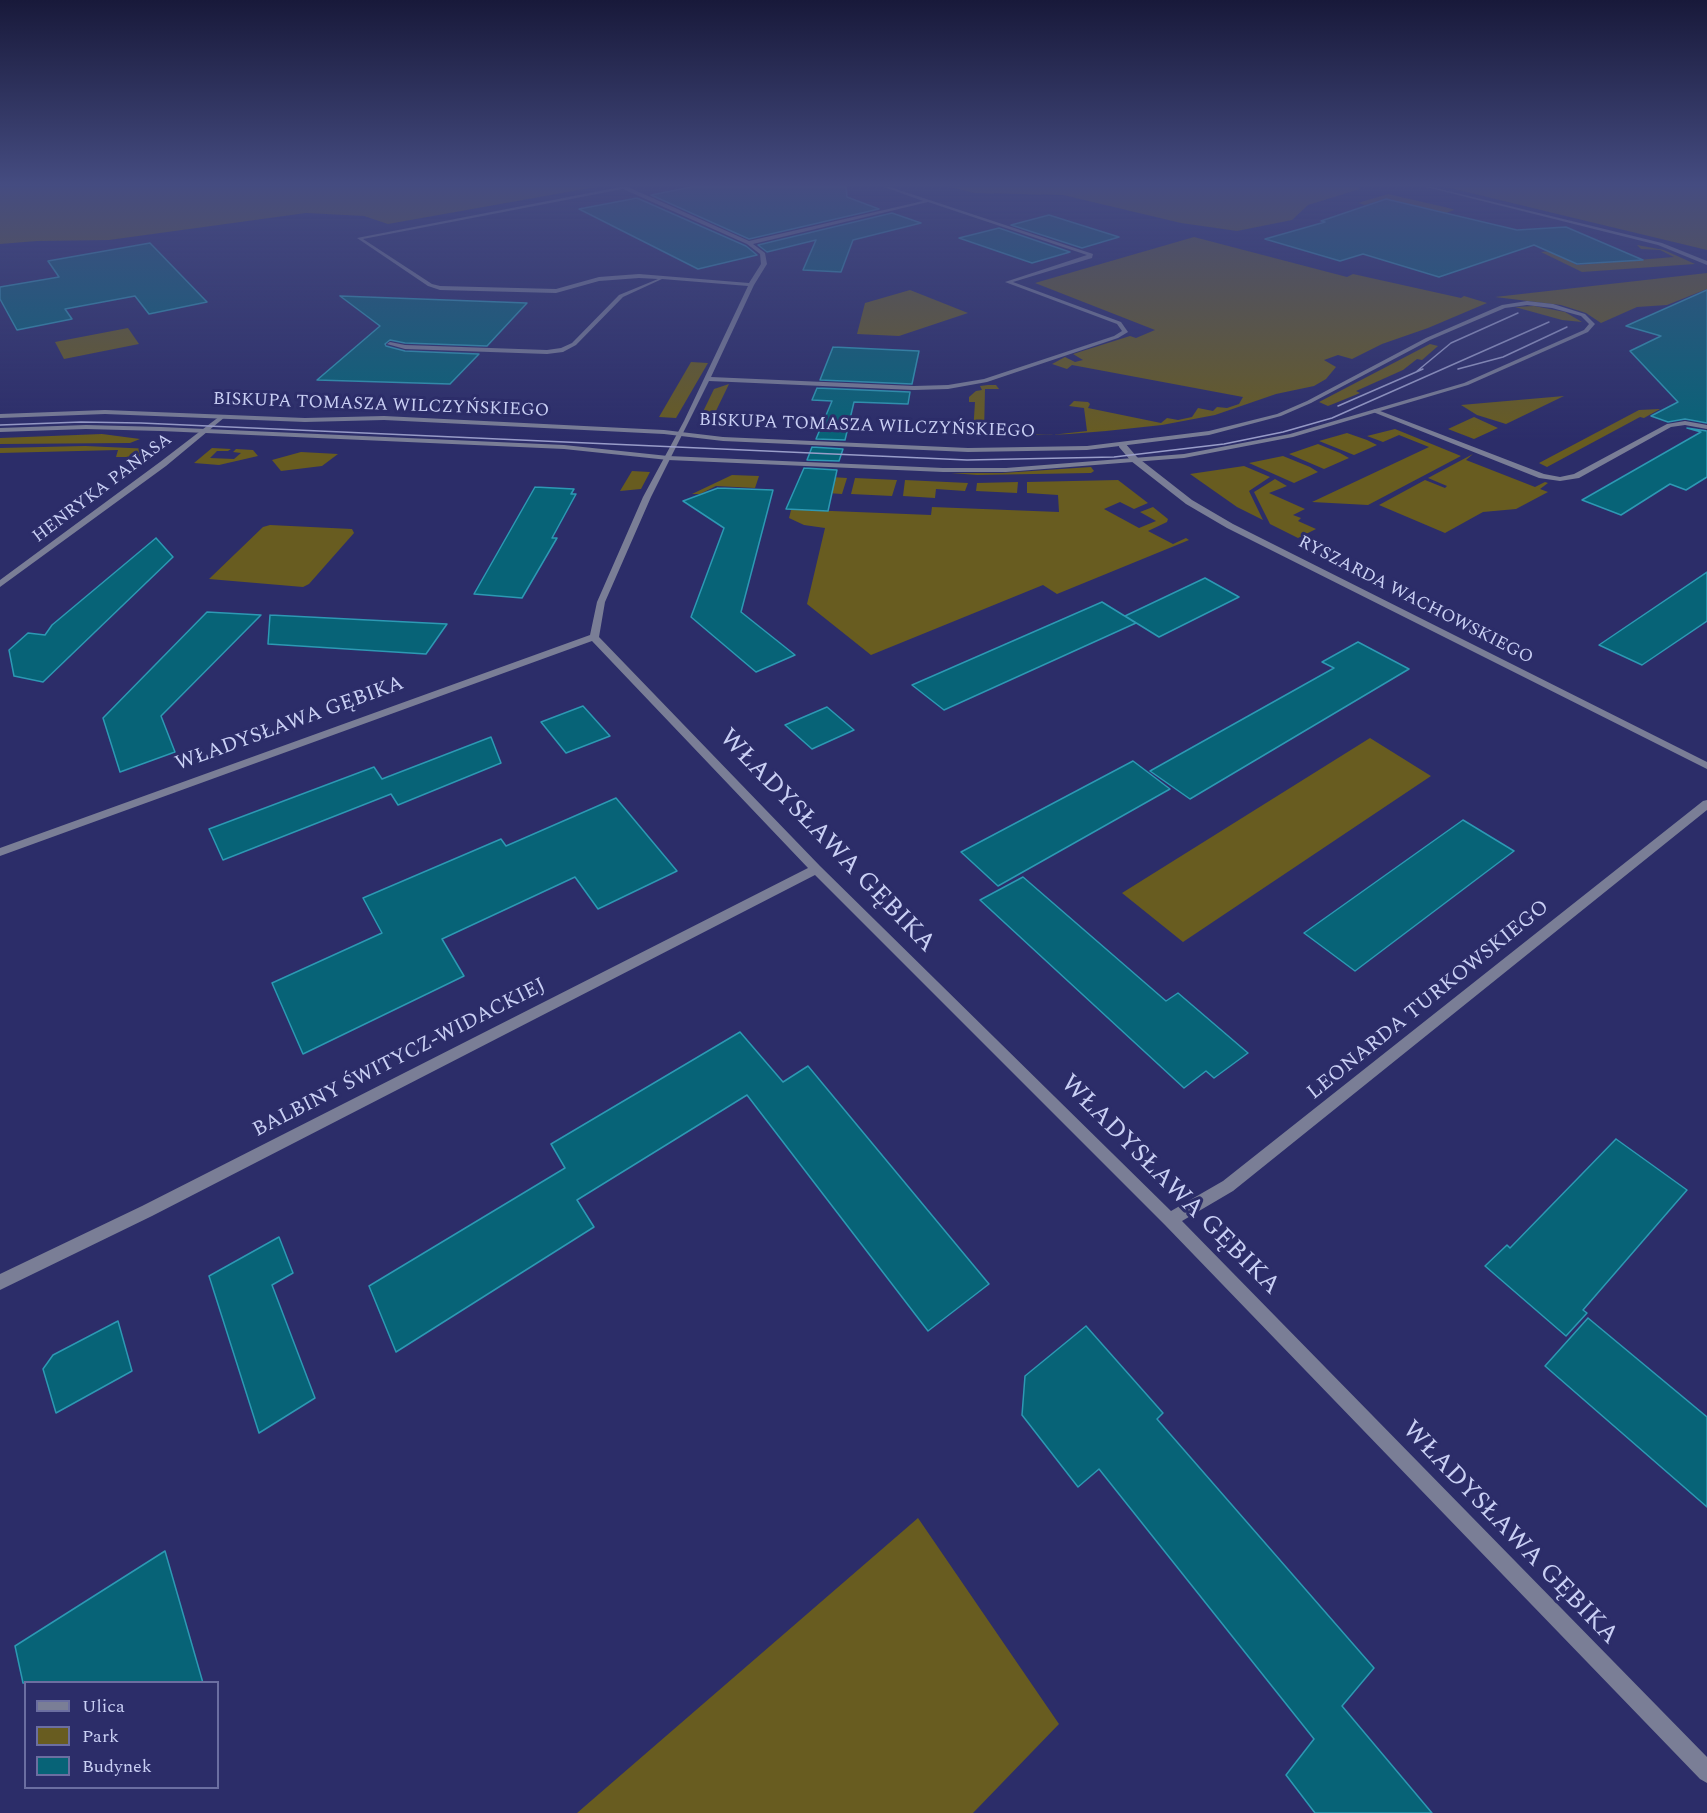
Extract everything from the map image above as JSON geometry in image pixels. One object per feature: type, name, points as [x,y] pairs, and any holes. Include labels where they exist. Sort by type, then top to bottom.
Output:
[{"type":"street","points":[[410,272],[430,285],[440,288],[483,288],[534,292],[556,291],[618,277],[751,285]]},
{"type":"street","points":[[594,637],[600,602],[646,497],[668,458],[751,285],[760,272]]},
{"type":"street","points":[[707,379],[914,388],[948,387],[986,381],[1116,337],[1126,331],[1119,323],[1008,282],[1042,272]]},
{"type":"street","points":[[390,344],[405,347],[548,352],[563,350],[574,344],[621,296],[663,278]]},
{"type":"street","name":"BISKUPA TOMASZA WILCZYŃSKIEGO","points":[[0,416],[105,412],[305,420],[384,418],[680,434],[723,439],[968,450],[1032,450],[1122,445],[1209,433],[1279,415],[1309,402],[1428,339],[1504,306],[1527,303],[1553,306],[1583,315],[1592,324],[1586,331],[1466,384],[1291,436],[1247,446],[1137,461],[1006,470],[943,470],[668,458],[564,447],[205,430],[86,427],[0,430]]},
{"type":"street","points":[[1375,411],[1542,476],[1560,479],[1576,476],[1669,425],[1685,423],[1707,427]]},
{"type":"street","name":"HENRYKA PANASA","points":[[0,584],[222,417]]},
{"type":"street","name":"RYSZARDA WACHOWSKIEGO","points":[[1122,445],[1137,461],[1189,502],[1230,526],[1707,766]]},
{"type":"street","name":"WŁADYSŁAWA GĘBIKA","points":[[0,852],[594,637],[816,869],[1170,1220],[1707,1772]]},
{"type":"street","name":"LEONARDA TURKOWSKIEGO","points":[[1170,1220],[1228,1186],[1707,804]]},
{"type":"street","name":"BALBINY ŚWITYCZ-WIDACKIEJ","points":[[0,1282],[147,1211],[816,869]]},
{"type":"green space","points":[[1074,272],[1326,272],[1347,277],[1353,274],[1461,298],[1464,296],[1487,303],[1428,328],[1382,344],[1352,359],[1338,355],[1324,360],[1336,367],[1326,379],[1314,386],[1276,394],[1215,415],[1162,425],[1054,435],[1087,431],[1084,408],[1069,406],[1074,401],[1088,402],[1090,404],[1088,408],[1161,423],[1167,418],[1178,420],[1192,417],[1198,408],[1213,411],[1217,407],[1227,408],[1239,404],[1243,397],[1072,365],[1067,369],[1052,364],[1065,357],[1075,362],[1083,360],[1073,354],[1130,336],[1136,338],[1155,330],[1035,283]]},
{"type":"green space","points":[[1707,273],[1707,289],[1667,305],[1637,307],[1601,323],[1586,313],[1561,305],[1495,297]]},
{"type":"green space","points":[[910,290],[968,313],[899,336],[857,334],[865,303]]},
{"type":"green space","points":[[1534,306],[1565,312],[1582,322],[1562,320],[1515,307]]},
{"type":"green space","points":[[128,328],[139,344],[64,359],[55,342]]},
{"type":"green space","points":[[1430,344],[1438,346],[1422,360],[1417,359],[1403,370],[1356,391],[1360,393],[1328,406],[1319,402]]},
{"type":"green space","points":[[691,362],[708,363],[676,418],[659,417]]},
{"type":"green space","points":[[729,384],[714,415],[699,420],[714,389]]},
{"type":"green space","points":[[996,385],[999,389],[985,389],[984,433],[1048,435],[970,435],[973,433],[975,402],[969,402],[969,397],[976,391],[982,390],[980,386]]},
{"type":"green space","points":[[1564,396],[1506,424],[1477,415],[1461,405]]},
{"type":"green space","points":[[1660,409],[1644,418],[1640,417],[1547,467],[1539,463],[1639,410]]},
{"type":"green space","points":[[1474,417],[1498,428],[1474,439],[1448,429]]},
{"type":"green space","points":[[1395,429],[1461,456],[1368,505],[1312,502],[1429,447],[1399,435],[1383,442],[1367,436]]},
{"type":"green space","points":[[1347,433],[1377,445],[1354,455],[1319,441]]},
{"type":"green space","points":[[102,434],[140,439],[130,443],[0,444],[0,438]]},
{"type":"green space","points":[[1318,444],[1349,458],[1324,469],[1289,454]]},
{"type":"green space","points":[[85,446],[152,449],[143,456],[126,457],[116,457],[118,450],[0,453],[0,448]]},
{"type":"green space","points":[[212,448],[231,449],[217,451],[210,458],[234,459],[241,453],[233,452],[236,449],[253,450],[258,456],[219,465],[194,463]]},
{"type":"green space","points":[[301,452],[338,454],[322,466],[281,471],[272,460]]},
{"type":"green space","points":[[1473,454],[1466,460],[1535,487],[1545,482],[1548,483],[1540,489],[1548,492],[1516,509],[1483,512],[1445,533],[1379,505],[1425,480],[1445,488],[1447,486],[1428,478]]},
{"type":"green space","points":[[1283,456],[1318,472],[1294,483],[1249,463]]},
{"type":"green space","points":[[1244,466],[1270,477],[1249,491],[1263,520],[1237,507],[1190,474]]},
{"type":"green space","points":[[1091,467],[1094,471],[1091,473],[977,475],[951,473],[1002,473]]},
{"type":"green space","points":[[632,471],[650,472],[641,489],[620,491]]},
{"type":"green space","points":[[732,475],[759,476],[755,488],[716,486],[700,494],[692,494]]},
{"type":"green space","points":[[800,475],[847,478],[842,494],[812,492],[807,510],[931,515],[932,507],[1059,512],[1058,495],[1027,493],[1027,482],[1118,480],[1148,503],[1134,509],[1120,502],[1104,509],[1139,528],[1156,521],[1140,512],[1153,507],[1168,519],[1167,522],[1148,531],[1173,544],[1186,538],[1189,540],[1057,594],[1043,585],[871,655],[807,604],[825,528],[804,525],[789,518]]},
{"type":"green space","points":[[855,478],[897,480],[892,496],[851,494]]},
{"type":"green space","points":[[1275,479],[1287,486],[1269,493],[1305,509],[1293,515],[1301,518],[1298,521],[1316,529],[1298,538],[1270,524],[1254,492]]},
{"type":"green space","points":[[905,480],[968,483],[965,491],[936,489],[935,498],[903,496]]},
{"type":"green space","points":[[1018,482],[1017,493],[976,491],[977,483]]},
{"type":"green space","points":[[270,525],[352,529],[354,533],[309,584],[303,587],[209,579],[263,527]]},
{"type":"green space","points":[[1370,738],[1431,776],[1183,942],[1122,893]]},
{"type":"green space","points":[[918,1518],[1059,1724],[973,1813],[577,1813]]},
{"type":"building","points":[[55,272],[178,272],[207,302],[149,314],[135,296],[65,309],[72,319],[17,330],[0,299],[0,287],[59,277]]},
{"type":"building","points":[[1421,272],[1455,272],[1439,277]]},
{"type":"building","points":[[1707,290],[1707,423],[1685,419],[1668,422],[1651,416],[1678,402],[1630,351],[1661,336],[1626,326]]},
{"type":"building","points":[[340,296],[527,303],[487,346],[405,343],[390,340],[385,344],[405,351],[479,354],[450,384],[317,380],[380,326]]},
{"type":"building","points":[[833,347],[919,351],[912,384],[820,380]]},
{"type":"building","points":[[817,388],[910,392],[908,404],[854,402],[845,440],[816,439],[832,401],[812,400]]},
{"type":"building","points":[[1687,428],[1707,431],[1707,477],[1686,490],[1670,484],[1621,515],[1582,500],[1701,432]]},
{"type":"building","points":[[812,447],[843,449],[839,461],[807,460]]},
{"type":"building","points":[[804,468],[837,470],[828,511],[786,509]]},
{"type":"building","points":[[535,487],[574,489],[571,494],[576,494],[552,538],[557,538],[522,598],[474,594]]},
{"type":"building","points":[[718,488],[773,490],[741,612],[795,655],[756,672],[691,617],[724,528],[683,501]]},
{"type":"building","points":[[156,538],[173,557],[43,682],[14,676],[9,650],[28,633],[45,635],[52,625]]},
{"type":"building","points":[[1707,572],[1707,621],[1642,665],[1599,645]]},
{"type":"building","points":[[1205,578],[1239,597],[1159,637],[1125,616]]},
{"type":"building","points":[[1102,602],[1136,623],[944,710],[912,685]]},
{"type":"building","points":[[207,612],[261,615],[161,716],[175,752],[120,772],[103,718]]},
{"type":"building","points":[[270,615],[447,624],[426,654],[268,644]]},
{"type":"building","points":[[1358,642],[1409,669],[1190,799],[1150,771],[1334,668],[1322,662]]},
{"type":"building","points":[[583,706],[610,736],[566,753],[541,722]]},
{"type":"building","points":[[827,707],[854,730],[812,749],[785,725]]},
{"type":"building","points":[[491,737],[501,763],[398,805],[391,794],[223,860],[209,829],[374,767],[382,779]]},
{"type":"building","points":[[1133,761],[1170,789],[998,886],[961,852]]},
{"type":"building","points":[[616,798],[677,871],[598,909],[575,877],[442,939],[464,976],[303,1054],[272,983],[382,933],[363,898],[501,839],[506,846]]},
{"type":"building","points":[[1463,820],[1514,851],[1355,971],[1304,933]]},
{"type":"building","points":[[1023,877],[1166,1001],[1178,993],[1248,1053],[1214,1078],[1206,1071],[1184,1088],[980,900]]},
{"type":"building","points":[[740,1032],[783,1082],[808,1066],[989,1284],[928,1331],[747,1095],[577,1200],[594,1227],[396,1352],[369,1286],[565,1168],[551,1144]]},
{"type":"building","points":[[1616,1139],[1687,1190],[1583,1310],[1587,1313],[1566,1336],[1485,1266],[1507,1245],[1510,1248]]},
{"type":"building","points":[[279,1237],[293,1273],[272,1285],[315,1398],[259,1433],[209,1276]]},
{"type":"building","points":[[1588,1318],[1707,1417],[1707,1507],[1545,1366]]},
{"type":"building","points":[[118,1321],[132,1371],[56,1413],[43,1369],[53,1355]]},
{"type":"building","points":[[1086,1326],[1163,1413],[1157,1419],[1374,1668],[1342,1706],[1432,1813],[1315,1813],[1286,1775],[1314,1739],[1099,1469],[1078,1487],[1022,1415],[1025,1376]]},
{"type":"building","points":[[165,1551],[202,1681],[24,1681],[23,1683],[15,1646]]},
{"type":"tram line","points":[[1416,372],[1451,343],[1518,313]]},
{"type":"tram line","points":[[0,425],[81,422],[141,423],[967,460],[1114,457],[1224,444],[1283,432],[1332,418],[1549,322]]},
{"type":"tram line","points":[[1458,369],[1503,357],[1567,327]]},
{"type":"tram line","points":[[1338,406],[1423,369]]}]
